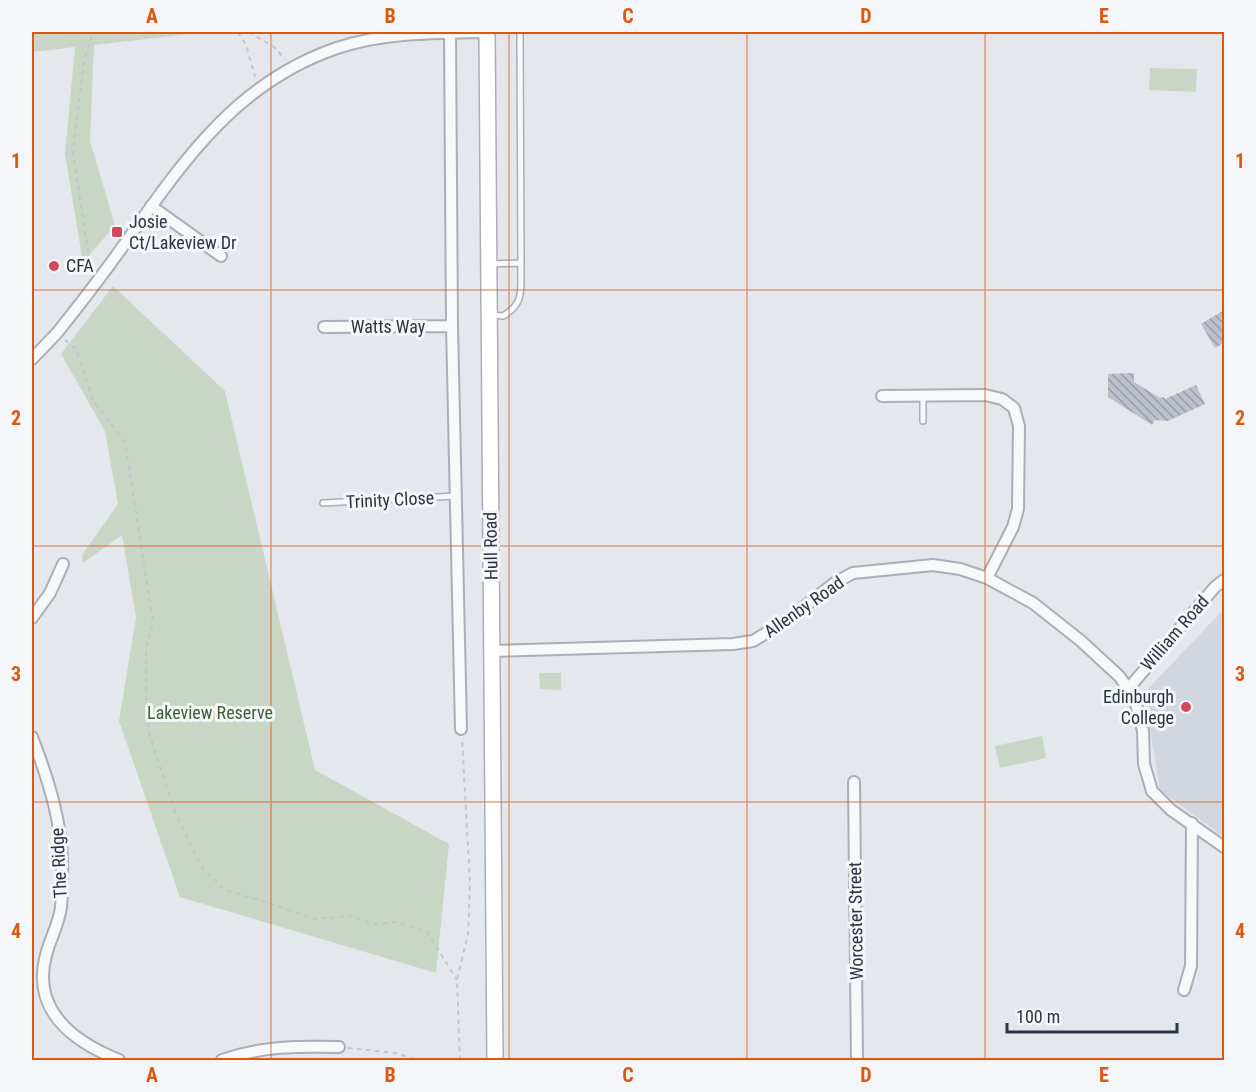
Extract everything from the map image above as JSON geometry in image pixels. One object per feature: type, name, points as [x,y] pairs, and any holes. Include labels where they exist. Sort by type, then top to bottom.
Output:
[{"type":"main road","name":"Hull Road","points":[[487,32],[487,264],[495,1060]]},
{"type":"street","points":[[32,358],[57,333],[94,286],[199,142],[227,114],[259,89],[306,60],[338,47],[404,35],[487,32]]},
{"type":"street","name":"Hull Road","points":[[450,33],[452,326],[462,729]]},
{"type":"street","points":[[151,206],[221,256]]},
{"type":"street","name":"Watts Way","points":[[324,327],[452,326]]},
{"type":"street","points":[[882,396],[985,395],[1002,399],[1014,408],[1019,426],[1018,509],[1013,527],[987,578]]},
{"type":"street","points":[[32,618],[50,593],[63,564]]},
{"type":"street","name":"Allenby Road","points":[[492,651],[733,644],[753,641],[783,623],[836,582],[853,573],[933,565],[960,569],[987,578],[1033,603],[1081,641],[1120,677],[1135,700],[1143,731],[1144,764],[1152,791],[1171,810],[1224,846]]},
{"type":"street","name":"William Road","points":[[1128,689],[1215,587],[1224,580]]},
{"type":"street","name":"The Ridge","points":[[32,738],[54,804],[63,872],[61,909],[46,956],[42,978],[47,1001],[58,1022],[77,1038],[119,1060]]},
{"type":"street","name":"Worcester Street","points":[[854,782],[857,1060]]},
{"type":"street","points":[[1184,990],[1191,966],[1192,823]]},
{"type":"street","points":[[222,1060],[264,1048],[339,1047]]},
{"type":"lane","points":[[488,314],[502,316],[517,307],[520,300],[520,32]]},
{"type":"lane","points":[[487,264],[521,263]]},
{"type":"lane","points":[[923,396],[923,421]]},
{"type":"lane","name":"Trinity Close","points":[[323,503],[456,496]]},
{"type":"path","points":[[63,32],[72,34],[94,32],[84,60],[74,153],[94,286]]},
{"type":"path","points":[[238,32],[246,45],[259,89]]},
{"type":"path","points":[[249,32],[274,47],[294,68]]},
{"type":"path","points":[[57,333],[76,349],[93,401],[125,442],[153,622],[146,648],[149,734],[175,812],[202,867],[225,890],[315,919],[350,916],[373,924],[397,922],[427,932],[457,980]]},
{"type":"path","points":[[460,1060],[457,980],[468,934],[470,883],[462,729]]},
{"type":"path","points":[[339,1047],[396,1053],[417,1060]]},
{"type":"shaded area","name":"Edinburgh College","points":[[1224,609],[1224,837],[1160,790],[1149,724],[1147,690]]},
{"type":"green space","points":[[32,32],[206,32],[94,45],[90,141],[115,225],[83,263],[65,154],[75,47],[32,52]]},
{"type":"green space","points":[[1150,68],[1197,69],[1196,92],[1149,90]]},
{"type":"green space","name":"Lakeview Reserve","points":[[113,286],[225,391],[315,770],[449,844],[436,973],[180,897],[119,721],[136,618],[122,535],[83,563],[82,555],[118,504],[105,431],[61,354]]},
{"type":"green space","points":[[539,673],[561,673],[561,690],[540,689]]},
{"type":"green space","points":[[1042,736],[1046,758],[1000,768],[995,746]]},
{"type":"building","points":[[1224,310],[1224,343],[1215,348],[1201,324]]},
{"type":"building","points":[[1134,373],[1134,382],[1165,399],[1196,385],[1205,404],[1168,421],[1155,420],[1152,425],[1108,397],[1108,374]]},
{"type":"place","name":"Josie Ct/Lakeview Dr","points":[[117,232]]},
{"type":"place","name":"CFA","points":[[54,266]]},
{"type":"place","name":"Edinburgh College","points":[[1186,707]]}]
